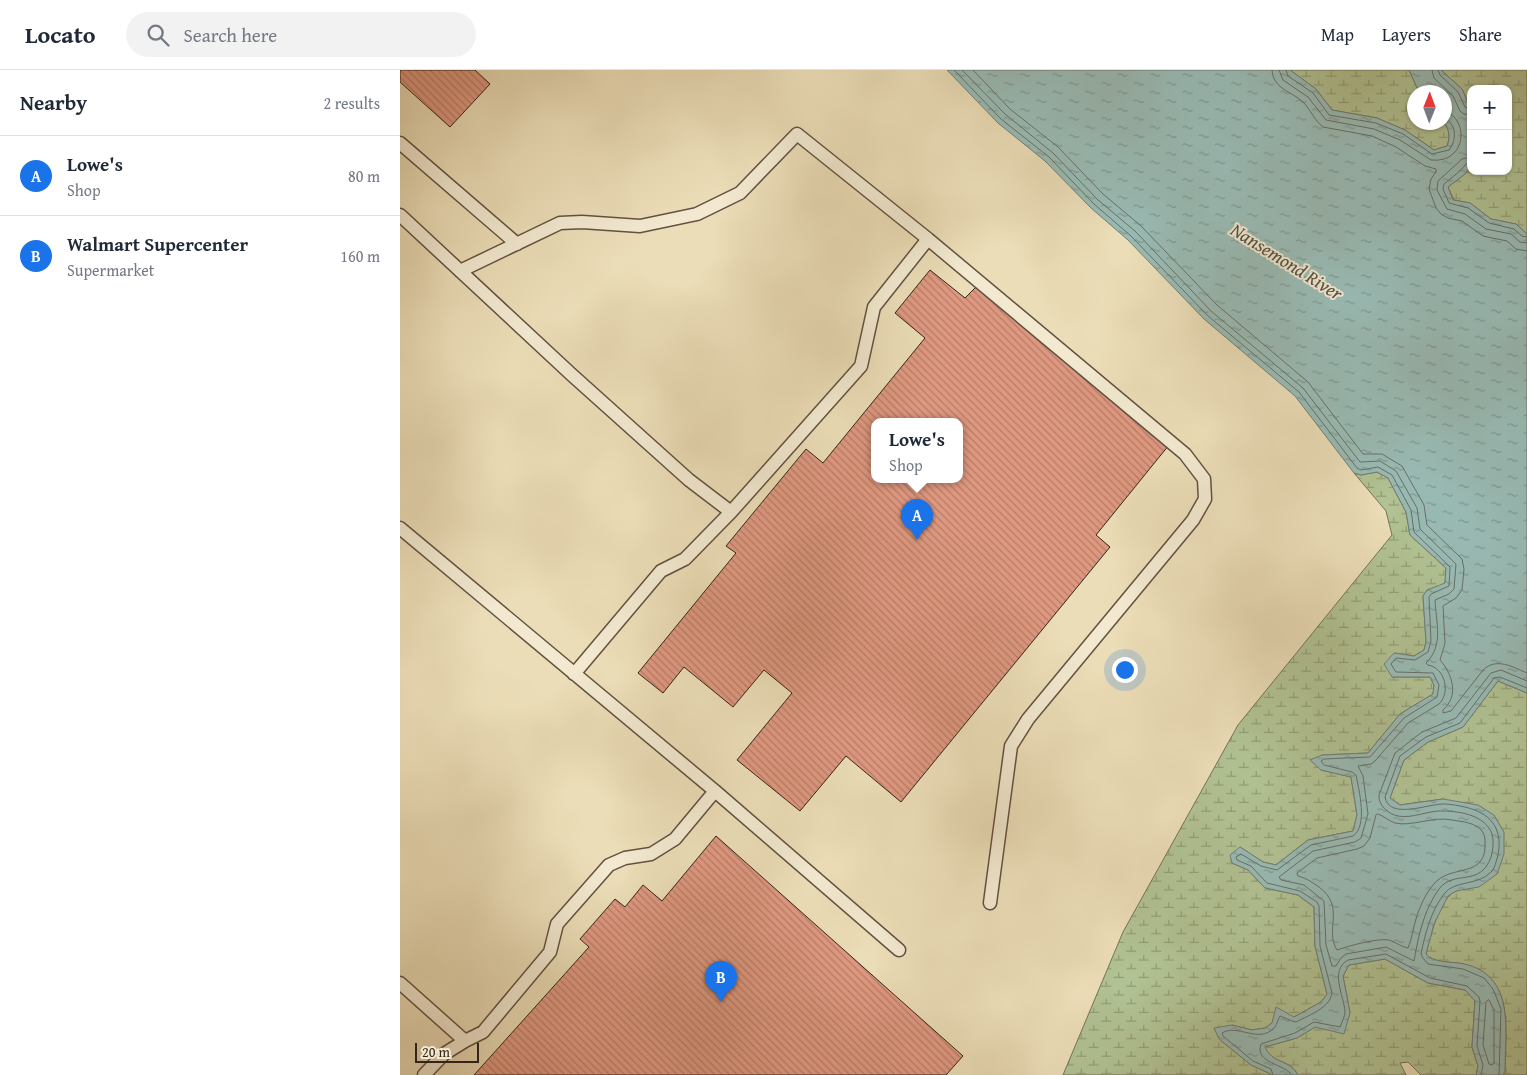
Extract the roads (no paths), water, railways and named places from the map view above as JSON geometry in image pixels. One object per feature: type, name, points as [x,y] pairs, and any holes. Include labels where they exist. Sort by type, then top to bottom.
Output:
[{"type":"lane","points":[[460,271],[560,223],[582,222],[640,226],[697,214],[740,193],[797,134],[928,238],[1185,454],[1204,479],[1205,499],[1193,520],[1028,719],[1011,746],[990,903]]},
{"type":"lane","points":[[400,143],[517,244]]},
{"type":"lane","points":[[400,214],[572,375],[689,480],[731,512]]},
{"type":"lane","points":[[574,674],[661,571],[684,559],[731,512],[861,366],[874,307],[928,238]]},
{"type":"lane","points":[[400,528],[715,791],[899,950]]},
{"type":"lane","points":[[424,1075],[444,1054],[465,1040],[482,1032],[550,952],[557,924],[609,865],[625,858],[651,854],[675,839],[715,791]]},
{"type":"lane","points":[[400,983],[465,1040]]},
{"type":"water","name":"Nansemond River","points":[[947,70],[1290,70],[1316,89],[1332,110],[1377,118],[1405,130],[1434,150],[1447,146],[1449,140],[1448,130],[1452,130],[1452,85],[1416,85],[1409,70],[1441,70],[1462,89],[1467,100],[1467,171],[1448,187],[1453,200],[1470,203],[1491,219],[1516,224],[1527,234],[1527,693],[1498,681],[1463,727],[1428,742],[1404,760],[1390,798],[1400,805],[1443,799],[1478,805],[1494,815],[1504,832],[1504,854],[1497,874],[1479,887],[1456,891],[1448,896],[1434,924],[1426,954],[1437,960],[1477,968],[1490,978],[1499,990],[1503,1004],[1506,1037],[1505,1071],[1503,1075],[1476,1075],[1478,1066],[1472,1047],[1475,1001],[1465,990],[1428,983],[1385,959],[1349,965],[1343,976],[1350,1013],[1344,1034],[1315,1027],[1297,1038],[1265,1047],[1272,1056],[1290,1066],[1298,1075],[1273,1075],[1251,1065],[1219,1039],[1214,1028],[1232,1025],[1252,1030],[1265,1028],[1272,1023],[1276,1007],[1294,1017],[1321,1002],[1327,994],[1315,946],[1314,907],[1298,895],[1265,888],[1248,870],[1232,863],[1230,855],[1240,847],[1263,862],[1276,865],[1308,840],[1353,831],[1357,815],[1351,777],[1321,770],[1310,760],[1322,755],[1368,753],[1400,714],[1433,694],[1434,685],[1430,677],[1392,677],[1384,664],[1394,653],[1414,656],[1424,650],[1426,642],[1423,596],[1427,590],[1445,583],[1446,568],[1410,535],[1406,512],[1388,478],[1377,472],[1361,475],[1354,473],[1295,396],[1204,319],[1128,240],[1091,208],[1045,161],[998,123]]},
{"type":"place","name":"Lowe's","points":[[917,540]]},
{"type":"place","name":"Walmart Supercenter","points":[[721,1002]]}]
